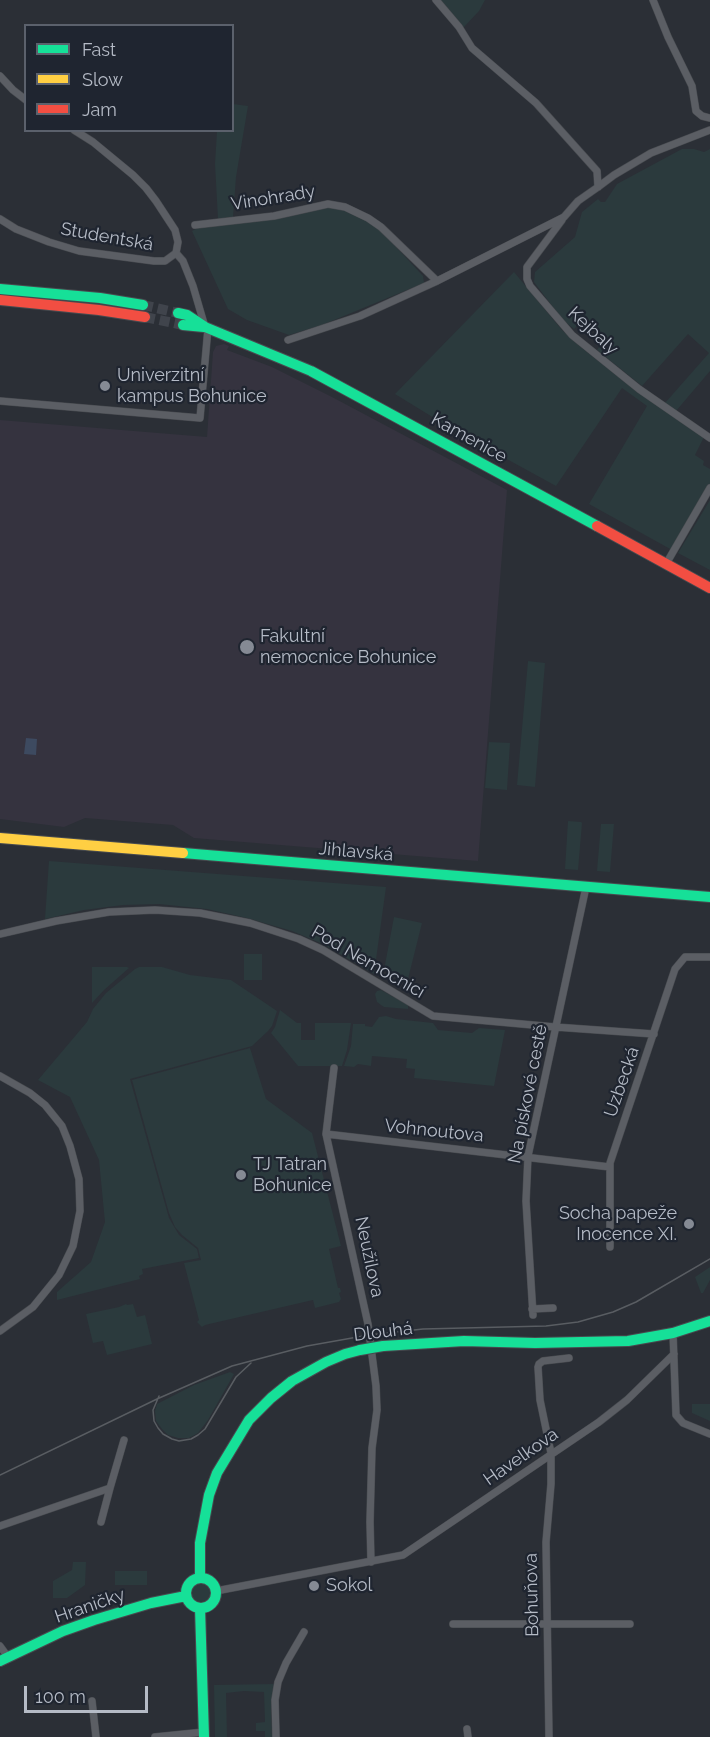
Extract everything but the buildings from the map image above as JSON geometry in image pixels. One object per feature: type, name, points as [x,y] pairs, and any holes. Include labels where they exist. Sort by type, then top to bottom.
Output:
[{"type":"street","points":[[436,0],[459,27],[472,48],[536,103],[597,171],[598,186]]},
{"type":"street","points":[[653,0],[692,87],[696,111],[710,118]]},
{"type":"street","points":[[0,76],[24,98]]},
{"type":"street","points":[[288,340],[360,316],[564,217],[578,201],[614,175],[651,153],[710,130]]},
{"type":"street","points":[[0,401],[200,418],[206,328],[183,261],[176,254],[178,242],[175,231],[146,188],[93,142],[77,132]]},
{"type":"street","name":"Vinohrady","points":[[195,225],[274,216],[328,204],[345,207],[381,227],[437,280]]},
{"type":"street","name":"Kejbaly","points":[[564,217],[527,267],[527,279],[530,286],[579,341],[639,389],[710,438]]},
{"type":"street","name":"Studentská","points":[[0,219],[27,234],[79,251],[154,261],[165,261],[176,254]]},
{"type":"street","points":[[0,289],[100,298],[143,305]]},
{"type":"street","points":[[0,300],[80,307],[145,317]]},
{"type":"street","name":"Kamenice","points":[[178,313],[188,315],[206,328],[311,371],[710,588]]},
{"type":"street","name":"Kamenice","points":[[183,325],[206,328]]},
{"type":"street","points":[[666,564],[710,488]]},
{"type":"street","name":"Jihlavská","points":[[0,838],[710,897]]},
{"type":"street","name":"Na pískové cestě","points":[[553,1308],[532,1312],[526,1201],[528,1156],[586,887]]},
{"type":"street","name":"Pod Nemocnicí","points":[[0,934],[109,912],[155,910],[200,913],[250,923],[299,939],[323,950],[433,1016],[555,1028],[654,1034]]},
{"type":"street","name":"Uzbecká","points":[[610,1247],[610,1167],[675,969],[685,957],[710,957]]},
{"type":"street","name":"Neužilova","points":[[334,1068],[326,1134],[374,1361],[377,1410],[372,1448],[371,1562]]},
{"type":"street","points":[[0,1076],[30,1093],[45,1105],[62,1126],[79,1179],[80,1212],[73,1246],[59,1275],[33,1308],[0,1331]]},
{"type":"street","name":"Vohnoutova","points":[[326,1134],[610,1167]]},
{"type":"street","name":"Dlouhá","points":[[200,1578],[200,1543],[209,1495],[217,1473],[249,1420],[292,1381],[326,1362],[360,1350],[383,1346],[464,1341],[535,1343],[628,1341],[673,1333],[709,1322]]},
{"type":"street","points":[[673,1333],[676,1414],[683,1423],[710,1434]]},
{"type":"street","name":"Havelkova","points":[[371,1562],[404,1555],[599,1422],[627,1400],[674,1354]]},
{"type":"street","name":"Bohuňova","points":[[549,1737],[546,1542],[551,1454],[540,1400],[538,1367],[543,1361],[569,1358]]},
{"type":"street","points":[[101,1522],[124,1440]]},
{"type":"street","points":[[0,1526],[110,1488]]},
{"type":"street","points":[[216,1591],[371,1562]]},
{"type":"street","points":[[200,1578],[211,1581],[216,1591],[215,1598],[207,1607],[200,1608],[191,1604],[186,1596],[189,1584],[200,1578]]},
{"type":"street","name":"Hraničky","points":[[4,1659],[63,1631],[94,1620],[142,1605],[186,1596]]},
{"type":"street","points":[[155,1737],[204,1735],[200,1608]]},
{"type":"street","points":[[453,1624],[630,1624]]},
{"type":"street","points":[[276,1737],[275,1700],[278,1682],[304,1632]]},
{"type":"street","points":[[0,1646],[4,1659]]},
{"type":"street","points":[[92,1701],[96,1737]]},
{"type":"shaded area","points":[[439,0],[485,0],[479,11],[463,28]]},
{"type":"shaded area","points":[[234,104],[248,106],[236,177],[233,217],[218,219],[215,164],[217,132],[234,132]]},
{"type":"shaded area","points":[[682,149],[704,152],[710,149],[710,371],[676,411],[665,403],[709,353],[688,334],[642,386],[597,350],[604,341],[593,330],[591,332],[578,325],[574,329],[562,319],[534,282],[535,272],[575,237],[582,212],[598,199],[605,202],[617,184]]},
{"type":"shaded area","points":[[329,206],[345,209],[366,219],[383,233],[423,276],[424,283],[322,325],[289,335],[247,320],[228,309],[192,231],[199,227],[276,219]]},
{"type":"shaded area","points":[[514,272],[562,330],[582,348],[639,393],[704,437],[695,455],[704,461],[703,465],[710,469],[710,485],[672,550],[589,504],[647,406],[622,388],[556,486],[452,429],[395,394]]},
{"type":"shaded area","name":"Fakultní nemocnice Bohunice","points":[[224,344],[229,346],[227,350],[272,367],[332,397],[507,490],[478,861],[194,838],[173,825],[85,818],[64,827],[0,819],[0,420],[207,437],[213,352],[216,346]]},
{"type":"shaded area","points":[[710,500],[710,570],[678,553]]},
{"type":"shaded area","points":[[528,661],[545,663],[535,787],[517,785]]},
{"type":"shaded area","points":[[489,742],[510,743],[507,790],[485,788]]},
{"type":"shaded area","points":[[568,821],[582,823],[578,870],[565,869]]},
{"type":"shaded area","points":[[601,824],[614,824],[610,872],[597,871]]},
{"type":"shaded area","points":[[49,861],[386,887],[374,974],[323,944],[292,931],[207,909],[159,904],[123,905],[84,910],[45,919]]},
{"type":"shaded area","points":[[394,917],[422,923],[407,983],[384,970]]},
{"type":"shaded area","points":[[244,954],[262,954],[262,980],[244,980]]},
{"type":"shaded area","points":[[92,967],[127,967],[129,968],[92,1003]]},
{"type":"shaded area","points":[[139,967],[162,967],[190,975],[231,980],[277,1011],[272,1026],[252,1046],[130,1079],[169,1218],[179,1235],[197,1249],[199,1258],[142,1269],[143,1274],[139,1276],[140,1279],[57,1300],[57,1292],[91,1262],[105,1222],[99,1160],[70,1097],[38,1080],[87,1022],[93,1009],[106,993]]},
{"type":"shaded area","points":[[381,990],[408,1005],[408,1009],[381,1005],[377,1002],[375,994]]},
{"type":"shaded area","points":[[280,1010],[297,1023],[301,1023],[301,1040],[315,1040],[315,1023],[351,1023],[342,1066],[298,1066],[271,1033]]},
{"type":"shaded area","points":[[379,1017],[433,1023],[438,1030],[472,1033],[479,1028],[505,1030],[494,1086],[414,1078],[415,1069],[406,1068],[407,1059],[372,1056],[371,1066],[358,1064],[354,1067],[344,1066],[351,1046],[353,1024],[365,1024],[365,1026],[372,1027]]},
{"type":"shaded area","name":"TJ Tatran Bohunice","points":[[250,1048],[266,1099],[312,1133],[341,1246],[329,1249],[341,1299],[339,1302],[315,1308],[313,1300],[202,1327],[197,1322],[199,1320],[184,1263],[201,1260],[198,1248],[175,1227],[169,1213],[132,1080]]},
{"type":"shaded area","points":[[710,1267],[710,1280],[701,1293],[695,1277]]},
{"type":"shaded area","points":[[133,1304],[137,1317],[145,1315],[152,1344],[107,1355],[103,1341],[93,1343],[86,1314]]},
{"type":"shaded area","points":[[230,1372],[234,1374],[198,1433],[189,1438],[178,1438],[168,1435],[156,1421],[157,1404],[194,1385]]},
{"type":"shaded area","points":[[692,1404],[710,1404],[710,1421],[692,1413]]},
{"type":"shaded area","points":[[73,1562],[86,1562],[85,1585],[67,1598],[53,1598],[53,1581],[72,1570]]},
{"type":"shaded area","points":[[115,1571],[147,1571],[147,1585],[115,1585]]},
{"type":"shaded area","points":[[201,1582],[208,1585],[211,1592],[208,1599],[201,1602],[194,1599],[191,1592],[194,1585]]},
{"type":"shaded area","points":[[274,1684],[271,1709],[272,1737],[265,1737],[265,1731],[256,1731],[256,1723],[265,1722],[264,1692],[244,1691],[226,1693],[227,1737],[215,1737],[214,1685]]},
{"type":"water","points":[[26,738],[37,739],[36,755],[24,754]]},
{"type":"tunnel","points":[[143,305],[178,313]]},
{"type":"tunnel","points":[[145,317],[183,325]]},
{"type":"tram line","points":[[0,1475],[157,1399],[232,1366],[307,1346],[369,1335],[423,1329],[546,1326],[578,1322],[613,1312],[636,1302],[710,1259]]},
{"type":"tram line","points":[[159,1396],[153,1410],[154,1421],[158,1428],[172,1439],[179,1441],[191,1439],[205,1429],[236,1377],[251,1363]]},
{"type":"traffic: fast","points":[[0,289],[100,298],[143,305]]},
{"type":"traffic: fast","points":[[178,313],[187,315],[205,327],[311,371],[597,526]]},
{"type":"traffic: fast","points":[[183,325],[204,327]]},
{"type":"traffic: fast","points":[[183,853],[710,897]]},
{"type":"traffic: fast","points":[[383,1346],[464,1341],[535,1343],[628,1341],[673,1333],[710,1321]]},
{"type":"traffic: fast","points":[[360,1350],[383,1346]]},
{"type":"traffic: fast","points":[[200,1578],[200,1543],[209,1495],[217,1473],[249,1420],[292,1381],[326,1362],[360,1350]]},
{"type":"traffic: fast","points":[[201,1578],[212,1582],[216,1593],[212,1604],[201,1608],[190,1604],[186,1593],[190,1582],[201,1578]]},
{"type":"traffic: fast","points":[[0,1661],[63,1631],[94,1620],[151,1603],[186,1596]]},
{"type":"traffic: fast","points":[[200,1608],[204,1737]]},
{"type":"traffic: slow","points":[[0,838],[183,853]]},
{"type":"traffic: jam","points":[[0,300],[145,317]]},
{"type":"traffic: jam","points":[[597,526],[710,588]]},
{"type":"place","name":"Univerzitní kampus Bohunice","points":[[105,386]]},
{"type":"place","name":"Fakultní nemocnice Bohunice","points":[[247,647]]},
{"type":"place","name":"TJ Tatran Bohunice","points":[[241,1175]]},
{"type":"place","name":"Socha papeže Inocence XI.","points":[[689,1224]]},
{"type":"place","name":"Sokol","points":[[314,1586]]}]
